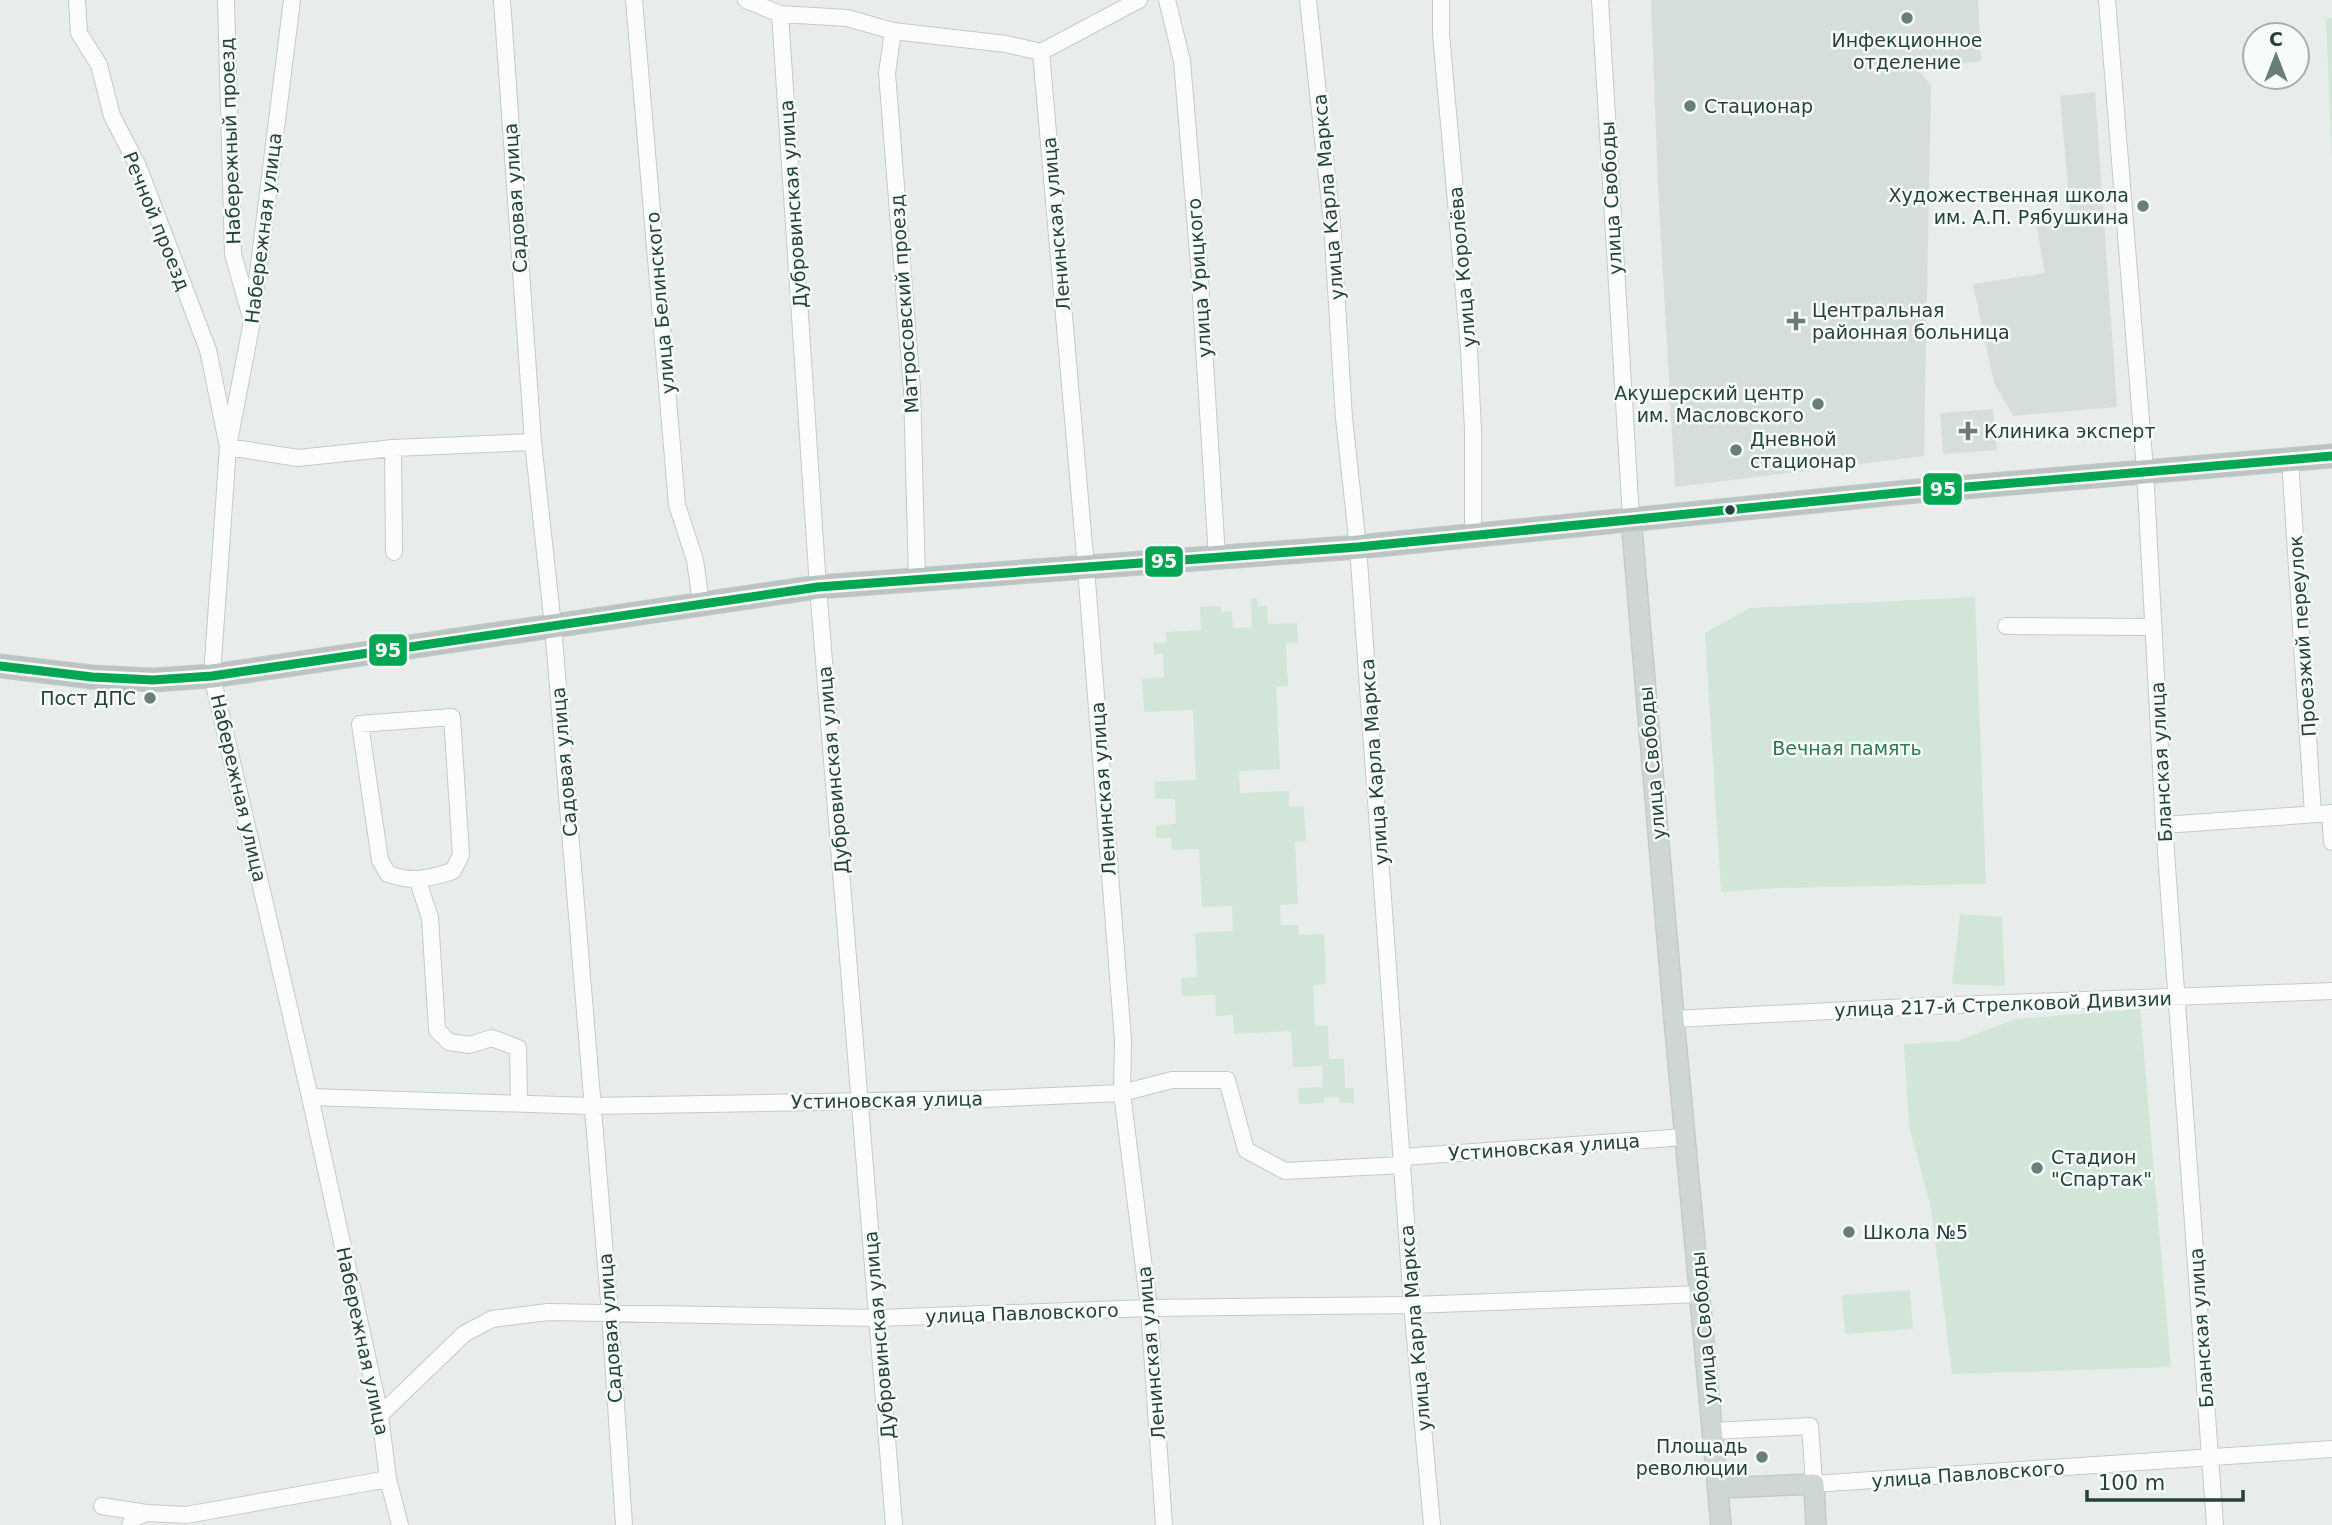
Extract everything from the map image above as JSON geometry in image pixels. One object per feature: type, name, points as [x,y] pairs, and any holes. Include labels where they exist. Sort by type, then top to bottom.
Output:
[{"type":"highway","points":[[11,668],[92,677],[153,680],[212,676],[818,587],[1358,547],[2145,470],[2332,456]]},
{"type":"main road","name":"улица Свободы","points":[[1631,519],[1721,1525]]},
{"type":"main road","points":[[1719,1488],[1814,1484],[1816,1525]]},
{"type":"street","name":"Речной проезд","points":[[77,0],[79,33],[99,65],[112,116],[138,166],[208,350],[228,447]]},
{"type":"street","name":"Набережный проезд","points":[[226,0],[233,254],[252,321]]},
{"type":"street","name":"Набережная улица","points":[[292,0],[252,321],[228,447],[212,676],[310,1097],[380,1415],[388,1479],[400,1525]]},
{"type":"street","name":"Садовая улица","points":[[502,0],[533,442],[553,626],[610,1314],[624,1525]]},
{"type":"street","name":"улица Белинского","points":[[634,0],[677,505],[695,560],[701,603]]},
{"type":"street","points":[[746,0],[780,14],[848,18],[893,31],[1006,44],[1041,52],[1139,0]]},
{"type":"street","name":"улица Урицкого","points":[[1167,0],[1182,61],[1199,265],[1217,558]]},
{"type":"street","name":"улица Карла Маркса","points":[[1308,0],[1327,161],[1344,418],[1358,547],[1412,1305],[1432,1525]]},
{"type":"street","name":"улица Королёва","points":[[1441,0],[1441,34],[1469,349],[1473,430],[1473,535]]},
{"type":"street","name":"улица Свободы","points":[[1600,0],[1631,519]]},
{"type":"street","name":"Бланская улица","points":[[2107,0],[2145,470],[2164,825],[2215,1525]]},
{"type":"street","name":"Дубровинская улица","points":[[780,14],[818,587],[894,1525]]},
{"type":"street","name":"Матросовский проезд","points":[[893,31],[887,73],[912,388],[917,579]]},
{"type":"street","name":"Ленинская улица","points":[[1041,52],[1086,568],[1123,1040],[1122,1093],[1149,1308],[1164,1525]]},
{"type":"street","points":[[228,447],[298,458],[393,448],[533,442]]},
{"type":"street","points":[[393,448],[394,552]]},
{"type":"street","name":"Проезжий переулок","points":[[2290,459],[2325,814],[2332,842]]},
{"type":"street","points":[[2006,626],[2154,627]]},
{"type":"street","points":[[452,717],[461,855],[453,871],[418,881],[388,874],[380,860],[360,724],[452,717]]},
{"type":"street","points":[[2164,825],[2325,814]]},
{"type":"street","points":[[418,881],[430,918],[437,1030],[449,1042],[469,1045],[492,1038],[518,1048],[519,1103]]},
{"type":"street","name":"улица 217-й Стрелковой Дивизии","points":[[1674,1019],[2332,991]]},
{"type":"street","name":"Устиновская улица","points":[[310,1097],[592,1105],[859,1101],[1122,1093],[1172,1080],[1227,1080],[1246,1150],[1285,1171],[1685,1137]]},
{"type":"street","name":"улица Павловского","points":[[380,1415],[476,1325],[492,1319],[548,1312],[878,1318],[1149,1308],[1412,1305],[1701,1294]]},
{"type":"street","points":[[1714,1431],[1810,1426],[1814,1484]]},
{"type":"street","name":"улица Павловского","points":[[1814,1484],[2332,1449]]},
{"type":"street","points":[[102,1506],[187,1520],[388,1479]]},
{"type":"street","points":[[130,1525],[135,1518],[146,1513]]},
{"type":"shaded area","name":"Центральная районная больница","points":[[1651,0],[1978,0],[1981,61],[1918,70],[1931,85],[1924,456],[1675,487],[1658,186]]},
{"type":"shaded area","points":[[2095,92],[2117,407],[2013,416],[1994,383],[1973,284],[2045,273],[2036,224],[2071,224],[2060,96]]},
{"type":"shaded area","name":"Клиника эксперт","points":[[1993,409],[1997,450],[1943,454],[1940,413]]},
{"type":"green space","points":[[2332,18],[2332,163],[2326,19]]},
{"type":"green space","name":"Вечная память","points":[[1975,597],[1986,884],[1781,888],[1721,892],[1705,633],[1750,608]]},
{"type":"green space","points":[[1257,598],[1258,606],[1267,606],[1268,624],[1297,623],[1298,642],[1286,643],[1288,686],[1276,687],[1280,769],[1239,771],[1240,793],[1289,791],[1289,807],[1304,806],[1306,841],[1295,842],[1298,904],[1280,905],[1281,925],[1298,925],[1299,935],[1324,934],[1326,984],[1313,985],[1315,1026],[1328,1026],[1329,1059],[1344,1059],[1345,1088],[1354,1088],[1354,1103],[1340,1103],[1339,1097],[1324,1098],[1324,1103],[1299,1104],[1298,1088],[1323,1087],[1322,1066],[1293,1067],[1291,1031],[1234,1034],[1233,1015],[1216,1016],[1215,995],[1182,996],[1181,978],[1197,977],[1195,933],[1233,931],[1232,906],[1202,907],[1199,849],[1172,850],[1171,838],[1156,838],[1156,826],[1176,824],[1175,799],[1155,799],[1154,782],[1196,780],[1193,710],[1144,712],[1142,679],[1164,677],[1163,654],[1154,654],[1153,643],[1167,642],[1166,632],[1201,630],[1200,607],[1221,606],[1221,612],[1232,611],[1233,628],[1252,627],[1251,599]]},
{"type":"green space","points":[[1960,914],[2002,917],[2005,986],[1952,984]]},
{"type":"green space","name":"Стадион \"Спартак\"","points":[[2140,1009],[2171,1367],[1952,1374],[1931,1209],[1909,1126],[1904,1044],[1957,1041],[2016,1019]]},
{"type":"green space","points":[[1910,1290],[1913,1329],[1845,1334],[1842,1295]]},
{"type":"transit line","name":"95","points":[[0,666],[92,677],[153,680],[212,676],[818,587],[1358,547],[1907,492],[2332,456]]},
{"type":"place","name":"Инфекционное отделение","points":[[1907,18]]},
{"type":"place","name":"Стационар","points":[[1690,106]]},
{"type":"place","name":"Художественная школа им. А.П. Рябушкина","points":[[2143,206]]},
{"type":"place","name":"Центральная районная больница","points":[[1796,321]]},
{"type":"place","name":"Акушерский центр им. Масловского","points":[[1818,404]]},
{"type":"place","name":"Клиника эксперт","points":[[1968,431]]},
{"type":"place","name":"Дневной стационар","points":[[1736,450]]},
{"type":"place","name":"Пост ДПС","points":[[150,698]]},
{"type":"place","name":"Стадион \"Спартак\"","points":[[2037,1168]]},
{"type":"place","name":"Школа №5","points":[[1849,1232]]},
{"type":"place","name":"Площадь революции","points":[[1762,1457]]}]
